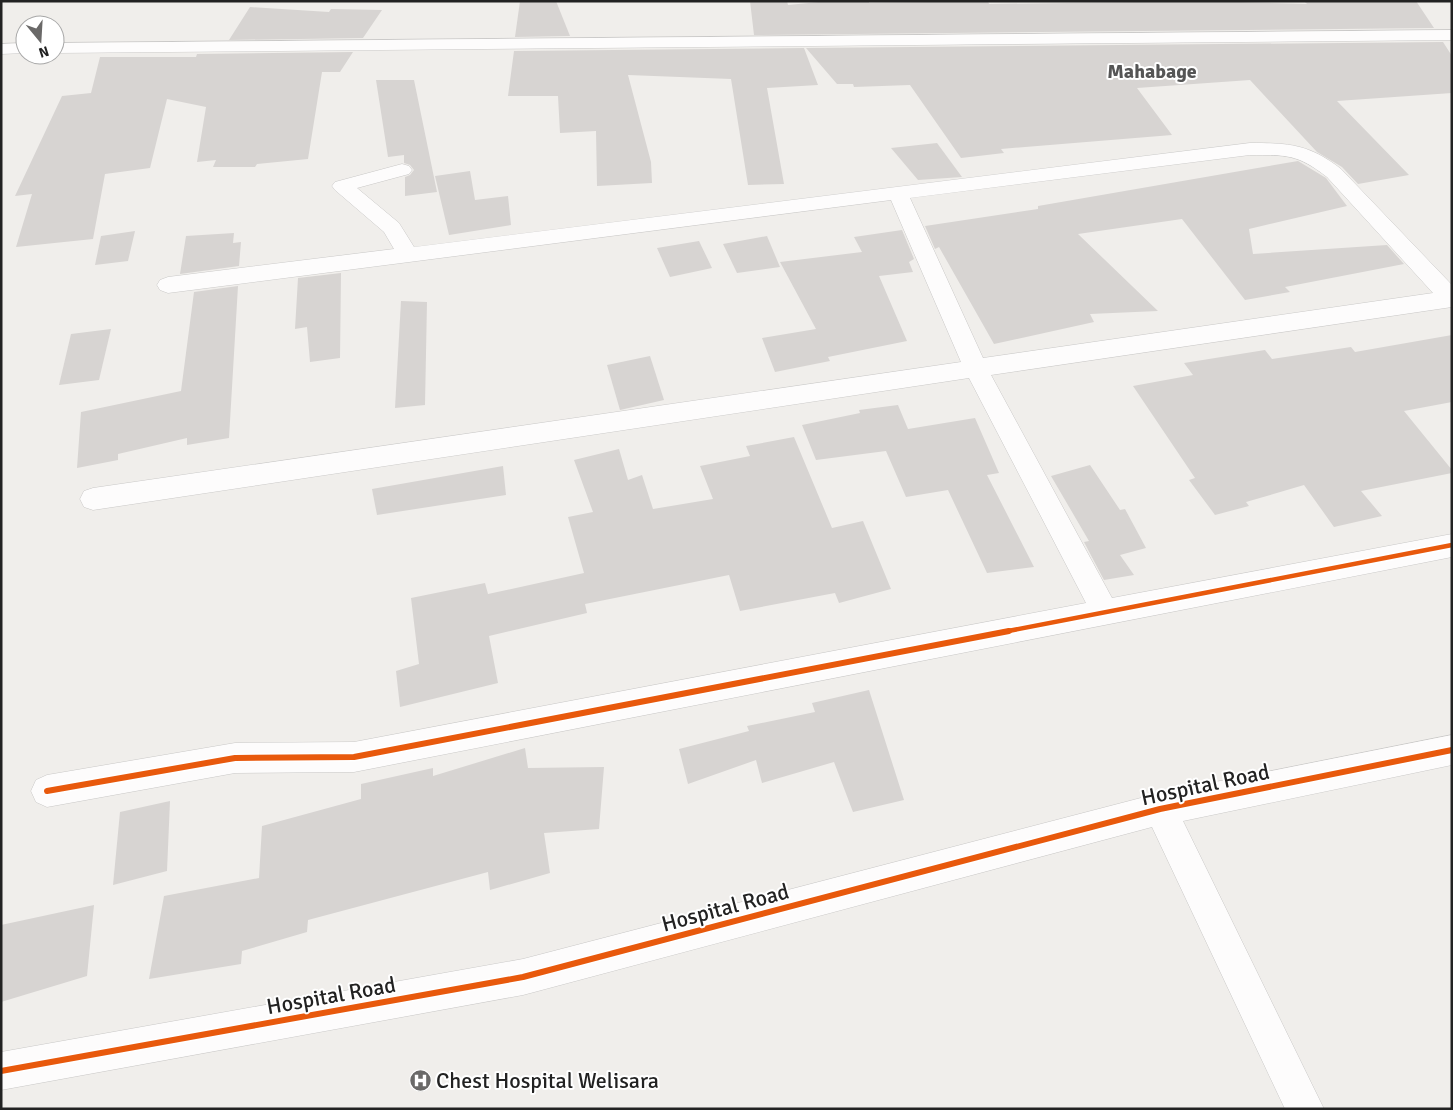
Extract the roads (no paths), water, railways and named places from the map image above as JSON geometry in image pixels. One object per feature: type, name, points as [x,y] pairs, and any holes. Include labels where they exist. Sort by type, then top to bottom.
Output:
[{"type":"street","points":[[65,48],[1452,35]]},
{"type":"street","points":[[1,49],[15,48]]},
{"type":"street","points":[[168,285],[1250,149],[1293,149],[1313,156],[1334,173],[1451,299]]},
{"type":"street","points":[[402,170],[342,186],[392,228],[408,254]]},
{"type":"street","points":[[898,193],[976,368],[1105,612]]},
{"type":"street","points":[[93,499],[1451,299]]},
{"type":"street","points":[[47,791],[235,758],[354,757],[1452,545]]},
{"type":"street","name":"Hospital Road","points":[[1,1071],[523,977],[1160,809],[1452,750]]},
{"type":"street","points":[[1160,809],[1305,1109]]},
{"type":"place","name":"Chest Hospital Welisara","points":[[420,1080]]},
{"type":"district","name":"Mahabage","points":[[1152,71]]}]
